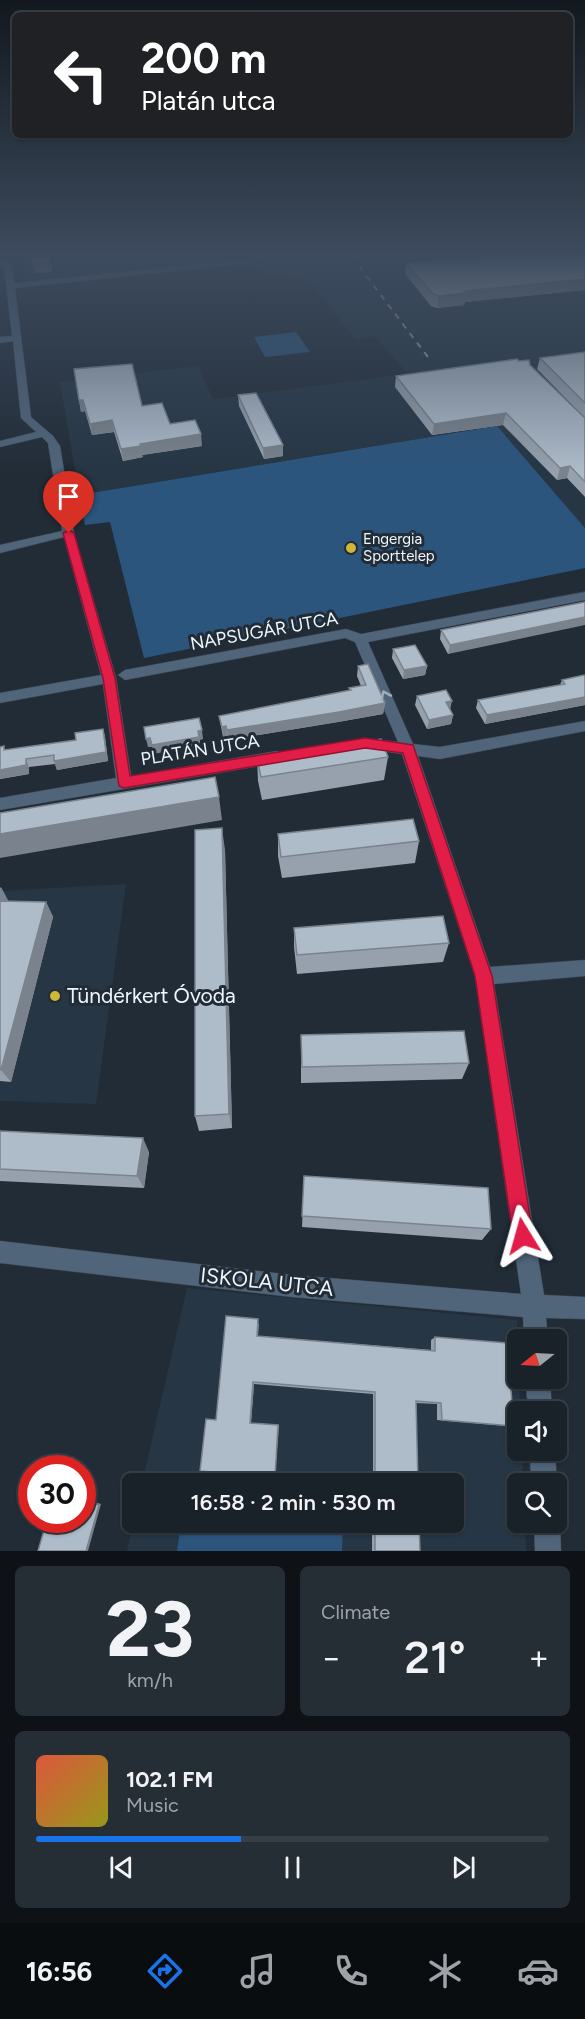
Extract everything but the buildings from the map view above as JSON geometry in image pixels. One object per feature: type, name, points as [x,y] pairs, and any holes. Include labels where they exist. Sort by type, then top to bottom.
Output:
[{"type":"street","points":[[16,326],[26,418],[55,446],[69,533],[109,678],[124,783]]},
{"type":"street","points":[[0,340],[18,338]]},
{"type":"street","points":[[0,444],[20,441],[43,433]]},
{"type":"street","points":[[0,549],[69,533]]},
{"type":"street","name":"NAPSUGÁR UTCA","points":[[125,675],[346,633],[360,639],[585,596]]},
{"type":"street","points":[[360,639],[408,749],[484,976],[534,1306],[535,1329]]},
{"type":"street","points":[[0,698],[109,678]]},
{"type":"street","points":[[342,747],[365,743],[440,753],[585,726]]},
{"type":"street","name":"PLATÁN UTCA","points":[[0,804],[297,754]]},
{"type":"street","points":[[484,976],[585,968]]},
{"type":"street","name":"ISKOLA UTCA","points":[[0,1252],[258,1282],[534,1306],[585,1308]]},
{"type":"street","points":[[547,1533],[548,1551]]},
{"type":"shaded area","points":[[345,326],[585,326],[585,528],[497,426],[79,495],[60,382],[198,366],[213,399],[408,374],[376,337],[355,339]]},
{"type":"shaded area","points":[[296,332],[310,352],[265,357],[254,337]]},
{"type":"shaded area","name":"Engergia Sporttelep","points":[[497,426],[585,528],[585,568],[144,658],[110,522],[85,525],[79,495]]},
{"type":"shaded area","name":"Tündérkert Óvoda","points":[[126,884],[96,1104],[0,1101],[0,891]]},
{"type":"shaded area","points":[[187,1288],[517,1320],[517,1329],[507,1329],[507,1389],[519,1389],[520,1401],[507,1401],[507,1461],[522,1461],[523,1473],[507,1473],[507,1533],[525,1533],[526,1551],[127,1551],[131,1533],[464,1533],[464,1473],[144,1473]]},
{"type":"shaded area","points":[[180,1533],[343,1533],[342,1551],[177,1551]]},
{"type":"railway","points":[[405,326],[431,361]]},
{"type":"place","name":"Engergia Sporttelep","points":[[351,548]]},
{"type":"place","name":"Tündérkert Óvoda","points":[[55,996]]},
{"type":"route","points":[[69,533],[109,678],[124,783],[365,743],[408,749],[484,976],[523,1236]]}]
